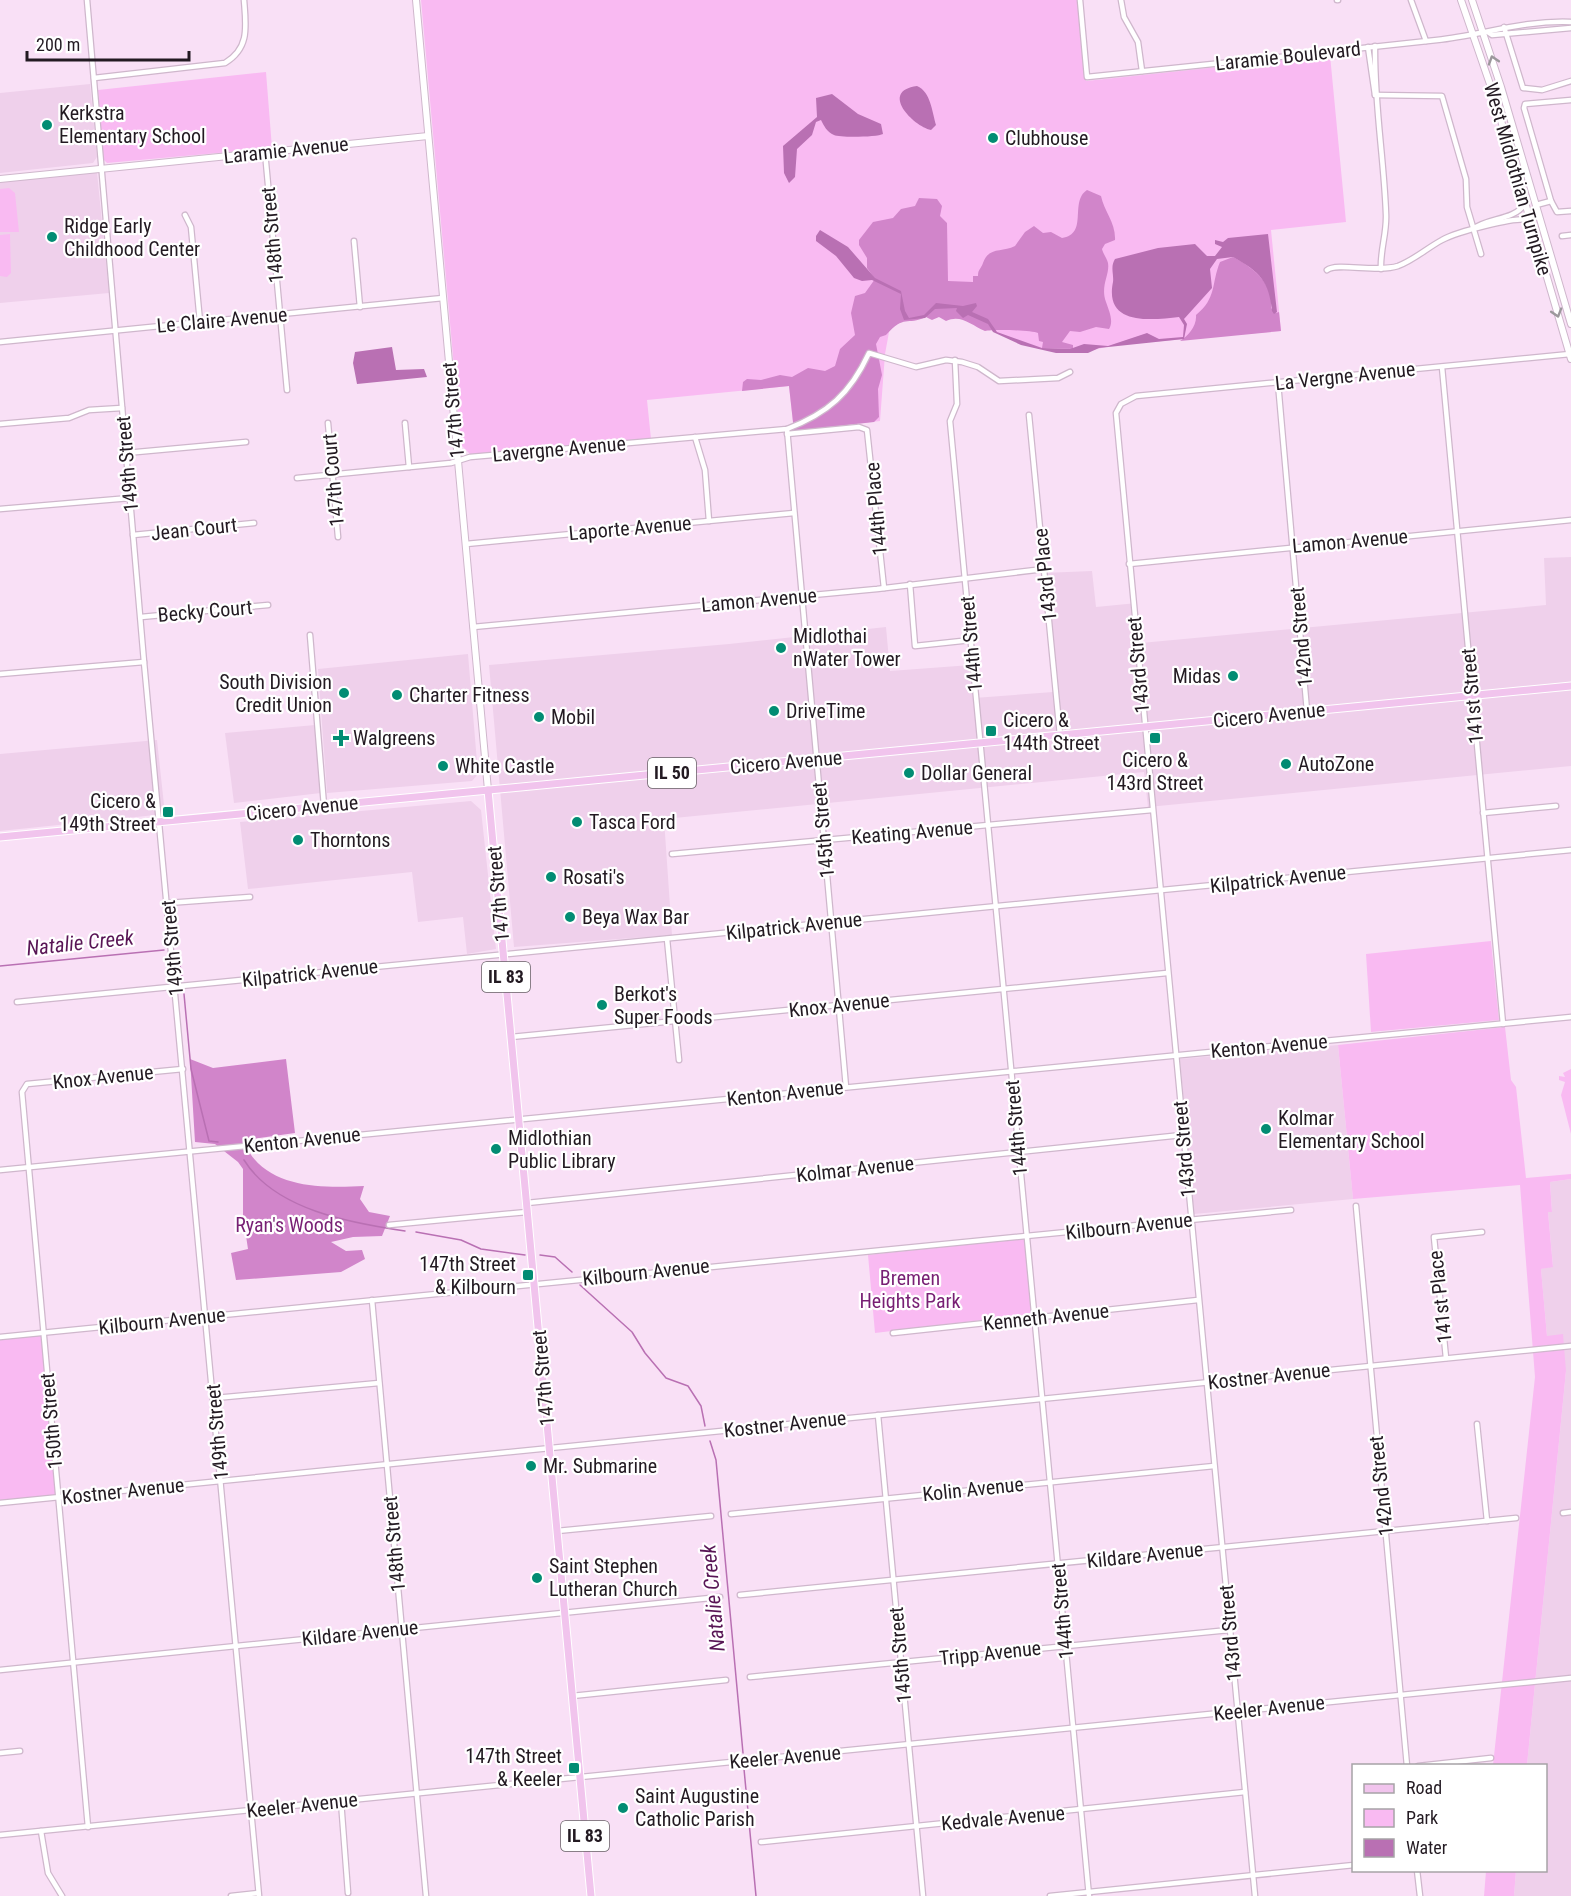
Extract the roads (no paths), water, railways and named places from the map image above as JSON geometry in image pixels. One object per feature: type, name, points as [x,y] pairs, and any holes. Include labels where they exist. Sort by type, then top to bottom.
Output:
[{"type":"main road","name":"147th Street","points":[[416,0],[591,1896]]},
{"type":"main road","name":"West Midlothian Turnpike","points":[[1461,0],[1474,36],[1570,356]]},
{"type":"main road","name":"West Midlothian Turnpike","points":[[1472,0],[1486,33],[1571,324]]},
{"type":"main road","name":"Laramie Avenue","points":[[0,179],[428,135]]},
{"type":"main road","points":[[1527,212],[1536,205]]},
{"type":"main road","name":"Cicero Avenue","points":[[0,837],[1571,686]]},
{"type":"street","name":"149th Street","points":[[88,0],[94,78],[92,81],[144,662],[215,1398],[258,1894]]},
{"type":"street","points":[[94,78],[225,63],[236,55],[244,42],[247,29],[244,0]]},
{"type":"street","name":"Laramie Boulevard","points":[[1080,0],[1087,77],[1474,36],[1491,29],[1504,27],[1571,22]]},
{"type":"street","points":[[1121,0],[1124,17],[1139,46],[1142,72]]},
{"type":"street","points":[[1411,0],[1426,41]]},
{"type":"street","points":[[1504,27],[1523,88],[1542,90],[1571,81]]},
{"type":"street","name":"Laramie Boulevard","points":[[1486,33],[1492,35],[1571,28]]},
{"type":"street","points":[[1375,46],[1375,95]]},
{"type":"street","points":[[1368,47],[1386,211],[1386,230],[1380,253],[1381,269]]},
{"type":"street","points":[[1375,95],[1442,96],[1467,179],[1466,203],[1481,254]]},
{"type":"street","points":[[1571,100],[1525,104],[1524,108],[1551,201],[1557,212],[1571,211]]},
{"type":"street","name":"148th Street","points":[[265,152],[287,390]]},
{"type":"street","points":[[1536,205],[1551,201]]},
{"type":"street","points":[[1327,270],[1335,266],[1381,269],[1400,265],[1443,239],[1518,212],[1525,204]]},
{"type":"street","points":[[185,215],[191,227],[200,322]]},
{"type":"street","points":[[1473,229],[1480,229],[1517,217],[1530,220]]},
{"type":"street","points":[[1562,236],[1571,235]]},
{"type":"street","points":[[354,241],[360,307]]},
{"type":"street","name":"Le Claire Avenue","points":[[0,342],[443,298]]},
{"type":"street","points":[[787,432],[831,407],[847,390],[869,353],[916,367],[955,360],[978,367],[999,381],[1058,378],[1070,372]]},
{"type":"street","name":"La Vergne Avenue","points":[[1121,404],[1136,396],[1570,356]]},
{"type":"street","name":"144th Street","points":[[955,360],[957,404],[950,421],[1089,1894]]},
{"type":"street","name":"141st Street","points":[[1442,367],[1503,1024]]},
{"type":"street","name":"142nd Street","points":[[1278,383],[1307,711]]},
{"type":"street","name":"143rd Street","points":[[1121,404],[1116,419],[1129,564],[1255,1896]]},
{"type":"street","points":[[0,424],[69,418],[89,410],[122,408]]},
{"type":"street","name":"143rd Place","points":[[1029,415],[1060,735]]},
{"type":"street","name":"147th Court","points":[[328,423],[338,537]]},
{"type":"street","points":[[405,423],[409,467]]},
{"type":"street","name":"Lavergne Avenue","points":[[297,478],[409,467],[458,461],[470,457],[696,437],[859,427],[867,430]]},
{"type":"street","name":"144th Place","points":[[867,430],[884,588]]},
{"type":"street","name":"145th Street","points":[[787,432],[846,1087]]},
{"type":"street","points":[[696,437],[705,470],[709,521]]},
{"type":"street","points":[[126,453],[246,442]]},
{"type":"street","points":[[0,509],[130,498]]},
{"type":"street","name":"Laporte Avenue","points":[[466,544],[794,513]]},
{"type":"street","name":"Lamon Avenue","points":[[1129,564],[1571,520]]},
{"type":"street","name":"Jean Court","points":[[133,535],[254,523]]},
{"type":"street","name":"Lamon Avenue","points":[[473,627],[884,588],[1044,569]]},
{"type":"street","points":[[910,584],[915,646],[971,640]]},
{"type":"street","name":"Becky Court","points":[[141,617],[268,605]]},
{"type":"street","points":[[310,635],[324,806]]},
{"type":"street","points":[[0,674],[144,662]]},
{"type":"street","points":[[1484,813],[1556,806]]},
{"type":"street","name":"Keating Avenue","points":[[672,854],[1152,810]]},
{"type":"street","name":"Kilpatrick Avenue","points":[[17,1002],[1571,850]]},
{"type":"street","points":[[168,903],[250,897]]},
{"type":"street","points":[[667,939],[679,1060]]},
{"type":"street","name":"Knox Avenue","points":[[511,1037],[1167,973]]},
{"type":"street","name":"Kenton Avenue","points":[[0,1170],[1571,1017]]},
{"type":"street","name":"Knox Avenue","points":[[23,1087],[183,1069]]},
{"type":"street","name":"150th Street","points":[[23,1087],[28,1167],[88,1827]]},
{"type":"street","name":"Kolmar Avenue","points":[[526,1203],[1182,1135]]},
{"type":"street","name":"142nd Street","points":[[1356,1206],[1407,1764]]},
{"type":"street","name":"Kilbourn Avenue","points":[[0,1337],[1292,1210]]},
{"type":"street","points":[[389,1225],[527,1212]]},
{"type":"street","name":"141st Place","points":[[1446,1358],[1434,1236],[1482,1232]]},
{"type":"street","name":"148th Street","points":[[372,1300],[426,1896]]},
{"type":"street","name":"Kenneth Avenue","points":[[893,1333],[1198,1300]]},
{"type":"street","name":"Kostner Avenue","points":[[0,1503],[1571,1346]]},
{"type":"street","points":[[215,1398],[379,1383]]},
{"type":"street","name":"145th Street","points":[[878,1415],[923,1896]]},
{"type":"street","points":[[1477,1424],[1487,1521]]},
{"type":"street","name":"Kolin Avenue","points":[[731,1514],[1214,1466]]},
{"type":"street","points":[[1563,1514],[1571,1512]]},
{"type":"street","points":[[557,1531],[711,1515]]},
{"type":"street","name":"Kildare Avenue","points":[[740,1595],[1516,1518]]},
{"type":"street","name":"Kildare Avenue","points":[[0,1670],[720,1597]]},
{"type":"street","name":"Tripp Avenue","points":[[750,1677],[1230,1630]]},
{"type":"street","name":"Keeler Avenue","points":[[0,1835],[1571,1678]]},
{"type":"street","points":[[572,1696],[726,1680]]},
{"type":"street","points":[[0,1754],[20,1751]]},
{"type":"street","points":[[1436,1764],[1491,1758]]},
{"type":"street","name":"Kedvale Avenue","points":[[761,1842],[1245,1792]]},
{"type":"street","points":[[341,1801],[348,1893]]},
{"type":"street","points":[[40,1831],[48,1874],[62,1896]]},
{"type":"street","points":[[1050,1896],[1089,1894],[1352,1865]]},
{"type":"street","points":[[1417,1872],[1420,1896]]},
{"type":"street","points":[[231,1896],[258,1894]]},
{"type":"water","points":[[917,86],[922,89],[930,103],[936,125],[931,130],[909,116],[900,101],[901,94],[906,89]]},
{"type":"water","points":[[832,94],[858,114],[881,124],[883,134],[838,136],[828,131],[821,120],[816,122],[812,135],[797,149],[795,177],[789,183],[784,173],[783,146],[817,117],[816,98]]},
{"type":"water","points":[[820,230],[848,247],[875,278],[901,291],[905,311],[909,318],[924,315],[936,303],[963,306],[976,303],[977,306],[972,312],[988,319],[997,332],[1042,348],[1070,349],[1084,344],[1108,346],[1147,333],[1159,339],[1183,337],[1184,325],[1179,317],[1143,319],[1132,317],[1123,313],[1116,306],[1112,296],[1112,268],[1115,259],[1158,248],[1195,244],[1207,256],[1215,256],[1222,247],[1215,244],[1215,240],[1223,242],[1228,238],[1268,234],[1277,312],[1274,314],[1272,311],[1271,301],[1262,278],[1233,257],[1217,259],[1210,269],[1212,288],[1184,319],[1187,324],[1184,339],[1099,348],[1088,353],[1056,353],[1021,345],[993,332],[988,324],[968,315],[963,318],[956,311],[957,308],[935,309],[925,318],[904,320],[900,309],[901,294],[872,280],[862,281],[854,278],[836,256],[816,241]]},
{"type":"water","points":[[392,347],[396,370],[424,369],[427,377],[357,384],[353,363],[355,352]]},
{"type":"waterway","name":"Natalie Creek","points":[[0,966],[164,950]]},
{"type":"waterway","name":"Natalie Creek","points":[[179,959],[182,977]]},
{"type":"waterway","name":"Natalie Creek","points":[[184,994],[191,1069],[209,1141],[218,1142]]},
{"type":"waterway","name":"Natalie Creek","points":[[244,1160],[258,1177],[275,1191],[294,1202],[361,1224],[405,1231]]},
{"type":"waterway","name":"Natalie Creek","points":[[416,1232],[461,1240],[481,1249],[525,1255]]},
{"type":"waterway","name":"Natalie Creek","points":[[540,1255],[555,1257],[572,1272]]},
{"type":"waterway","name":"Natalie Creek","points":[[580,1285],[632,1332],[645,1353],[666,1378],[688,1386],[701,1406],[705,1426]]},
{"type":"waterway","name":"Natalie Creek","points":[[710,1441],[716,1460],[743,1753]]},
{"type":"waterway","name":"Natalie Creek","points":[[744,1769],[756,1896]]},
{"type":"place","name":"Kerkstra Elementary School","points":[[47,125]]},
{"type":"place","name":"Clubhouse","points":[[993,138]]},
{"type":"place","name":"Ridge Early Childhood Center","points":[[52,237]]},
{"type":"place","name":"Midlothai nWater Tower","points":[[781,648]]},
{"type":"place","name":"Midas","points":[[1233,676]]},
{"type":"place","name":"South Division Credit Union","points":[[344,693]]},
{"type":"place","name":"Charter Fitness","points":[[397,695]]},
{"type":"place","name":"DriveTime","points":[[774,711]]},
{"type":"place","name":"Mobil","points":[[539,717]]},
{"type":"place","name":"Cicero & 144th Street","points":[[991,731]]},
{"type":"place","name":"Walgreens","points":[[341,738]]},
{"type":"place","name":"Cicero & 143rd Street","points":[[1155,738]]},
{"type":"place","name":"AutoZone","points":[[1286,764]]},
{"type":"place","name":"White Castle","points":[[443,766]]},
{"type":"place","name":"Dollar General","points":[[909,773]]},
{"type":"place","name":"Cicero & 149th Street","points":[[168,812]]},
{"type":"place","name":"Tasca Ford","points":[[577,822]]},
{"type":"place","name":"Thorntons","points":[[298,840]]},
{"type":"place","name":"Rosati's","points":[[551,877]]},
{"type":"place","name":"Beya Wax Bar","points":[[570,917]]},
{"type":"place","name":"Berkot's Super Foods","points":[[602,1005]]},
{"type":"place","name":"Kolmar Elementary School","points":[[1266,1129]]},
{"type":"place","name":"Midlothian Public Library","points":[[496,1149]]},
{"type":"place","name":"147th Street & Kilbourn","points":[[528,1275]]},
{"type":"place","name":"Mr. Submarine","points":[[531,1466]]},
{"type":"place","name":"Saint Stephen Lutheran Church","points":[[537,1578]]},
{"type":"place","name":"147th Street & Keeler","points":[[574,1768]]},
{"type":"place","name":"Saint Augustine Catholic Parish","points":[[623,1808]]},
{"type":"park label","name":"Ryan's Woods","points":[[289,1225]]},
{"type":"park label","name":"Bremen Heights Park","points":[[910,1290]]}]
